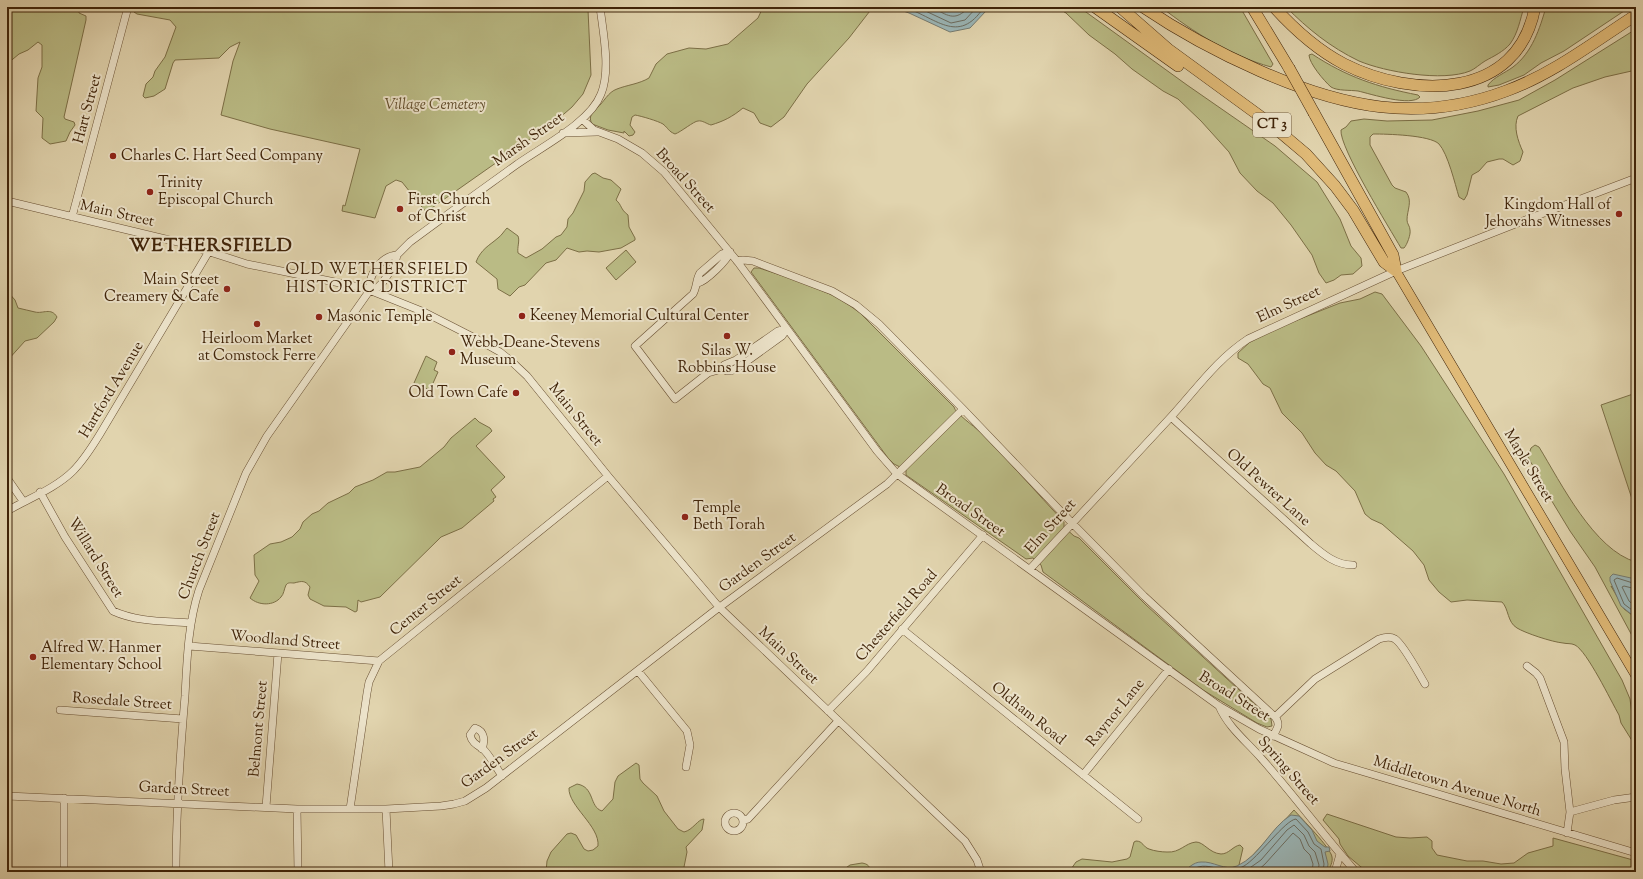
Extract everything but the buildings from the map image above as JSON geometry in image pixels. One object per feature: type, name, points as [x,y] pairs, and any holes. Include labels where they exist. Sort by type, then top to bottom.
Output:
[{"type":"highway","points":[[1095,7],[1191,75],[1203,81],[1217,85]]},
{"type":"highway","name":"CT 3","points":[[1120,7],[1168,49],[1276,128],[1316,164],[1353,210],[1384,262],[1396,271]]},
{"type":"highway","points":[[1143,7],[1175,28],[1211,48],[1247,66],[1291,84],[1324,96],[1351,103],[1376,107],[1407,109],[1436,108],[1463,104],[1493,96],[1519,86],[1547,72],[1636,15]]},
{"type":"highway","name":"CT 3","points":[[1252,7],[1289,68],[1393,255],[1396,271]]},
{"type":"highway","points":[[1274,7],[1312,43],[1329,55],[1351,67],[1388,80],[1434,86],[1456,84],[1476,79],[1493,72],[1504,64],[1516,52],[1525,39],[1532,22],[1535,7]]},
{"type":"main road","name":"Maple Street","points":[[1396,271],[1636,676]]},
{"type":"street","name":"Hart Street","points":[[72,217],[128,7]]},
{"type":"street","name":"Marsh Street","points":[[397,255],[388,257],[374,271],[370,280],[370,290],[378,287],[383,282],[395,264],[397,255],[410,242],[582,119],[596,104],[604,85],[605,68],[600,7]]},
{"type":"street","name":"Broad Street","points":[[582,119],[589,127],[626,143],[653,162],[673,182],[738,261],[877,451],[897,474],[1219,706],[1273,736],[1278,725],[1278,720],[1144,596],[1072,524],[963,409],[878,324],[846,298],[818,285],[762,264],[748,260],[738,261]]},
{"type":"street","points":[[563,133],[599,132]]},
{"type":"street","name":"Elm Street","points":[[1030,569],[1171,417],[1211,370],[1235,347],[1248,339],[1396,271],[1523,220],[1636,178]]},
{"type":"street","name":"Main Street","points":[[7,201],[161,238],[248,264],[353,285],[370,290],[447,324],[489,346],[510,360],[527,376],[608,476],[719,607],[965,841],[977,860],[980,872]]},
{"type":"street","points":[[730,252],[722,254],[700,273],[698,276],[698,283],[688,299],[635,346],[675,399],[708,373],[722,368],[724,365],[736,360],[778,331],[787,328]]},
{"type":"street","name":"Hartford Avenue","points":[[7,510],[66,477],[82,462],[104,428],[208,253]]},
{"type":"street","name":"Church Street","points":[[176,872],[176,802],[191,622],[194,605],[199,590],[252,460],[267,436],[370,290]]},
{"type":"street","name":"Garden Street","points":[[7,796],[176,802],[297,809],[386,809],[441,806],[465,801],[502,776],[719,607],[878,491],[963,409]]},
{"type":"street","name":"Old Pewter Lane","points":[[1171,417],[1311,544],[1334,561],[1347,565],[1353,565]]},
{"type":"street","name":"Center Street","points":[[350,809],[369,682],[379,661],[608,476]]},
{"type":"street","points":[[7,478],[23,501]]},
{"type":"street","name":"Willard Street","points":[[40,492],[65,537],[113,611],[124,616],[137,619],[191,622]]},
{"type":"street","name":"Chesterfield Road","points":[[828,711],[867,671],[983,535]]},
{"type":"street","name":"Oldham Road","points":[[902,629],[1138,819]]},
{"type":"street","points":[[1275,717],[1321,675],[1379,639],[1385,637],[1391,637],[1399,643],[1425,684]]},
{"type":"street","name":"Woodland Street","points":[[189,646],[379,661]]},
{"type":"street","name":"Belmont Street","points":[[266,807],[278,653]]},
{"type":"street","points":[[1527,666],[1540,678],[1564,742],[1570,812],[1567,833]]},
{"type":"street","name":"Raynor Lane","points":[[1083,775],[1169,669]]},
{"type":"street","points":[[638,670],[687,731],[690,745],[686,767]]},
{"type":"street","name":"Spring Street","points":[[1219,706],[1230,726],[1261,757],[1356,872]]},
{"type":"street","name":"Rosedale Street","points":[[60,710],[183,719]]},
{"type":"street","points":[[744,820],[748,819],[838,721]]},
{"type":"street","name":"Middletown Avenue North","points":[[1273,736],[1323,759],[1348,768],[1636,853]]},
{"type":"street","points":[[482,749],[502,776]]},
{"type":"street","points":[[1570,812],[1614,800],[1636,797]]},
{"type":"street","points":[[64,798],[64,872]]},
{"type":"street","points":[[297,809],[298,872]]},
{"type":"street","points":[[386,809],[389,872]]},
{"type":"street","points":[[1335,872],[1340,854]]},
{"type":"green space","points":[[7,7],[79,7],[79,13],[86,16],[64,117],[65,119],[74,122],[75,125],[66,141],[50,144],[42,138],[43,118],[36,111],[38,78],[42,67],[42,45],[38,42],[28,50],[19,54],[7,64]]},
{"type":"green space","name":"Village Cemetery","points":[[135,7],[593,7],[592,9],[588,10],[591,75],[583,94],[572,107],[557,120],[426,212],[402,182],[396,180],[386,186],[375,218],[342,211],[343,205],[345,206],[360,149],[270,129],[221,115],[233,61],[240,42],[230,47],[219,58],[175,60],[165,89],[154,96],[145,98],[143,96],[146,84],[153,77],[155,71],[165,57],[176,27],[170,20],[137,14],[134,12]]},
{"type":"green space","points":[[763,7],[873,7],[849,38],[807,84],[784,117],[771,127],[760,123],[754,113],[743,108],[720,122],[711,125],[701,121],[696,121],[675,134],[661,123],[635,115],[632,117],[630,125],[635,132],[633,135],[629,136],[624,131],[624,133],[608,130],[592,124],[590,119],[591,115],[611,92],[649,78],[656,64],[667,54],[689,48],[706,49],[728,44],[758,18]]},
{"type":"green space","points":[[1056,7],[1079,7],[1275,146],[1317,182],[1340,219],[1351,246],[1361,258],[1362,266],[1353,274],[1341,275],[1326,283],[1319,273],[1312,255],[1291,225],[1273,203],[1257,191],[1240,173],[1229,152],[1201,121],[1178,99],[1163,91],[1132,69],[1115,54],[1089,35],[1066,13]]},
{"type":"green space","points":[[1161,7],[1240,7],[1273,64],[1271,67],[1227,50],[1199,34]]},
{"type":"green space","points":[[1286,7],[1524,7],[1515,35],[1510,44],[1498,54],[1470,71],[1445,76],[1430,76],[1384,69],[1348,56],[1320,37]]},
{"type":"green space","points":[[1546,7],[1630,7],[1564,51],[1541,63],[1524,75],[1499,85],[1488,87],[1493,80],[1513,67],[1525,55],[1538,32]]},
{"type":"green space","points":[[1636,29],[1636,70],[1605,77],[1573,88],[1518,116],[1516,129],[1523,152],[1520,161],[1513,165],[1503,159],[1487,162],[1479,171],[1472,175],[1467,195],[1464,200],[1459,197],[1448,162],[1439,144],[1434,141],[1418,137],[1373,134],[1370,137],[1370,145],[1392,185],[1395,188],[1406,192],[1409,199],[1407,223],[1410,229],[1410,234],[1405,247],[1401,248],[1356,170],[1348,153],[1341,130],[1351,121],[1364,119],[1387,121],[1432,120],[1478,111],[1519,100],[1555,80]]},
{"type":"green space","points":[[1312,54],[1350,75],[1376,85],[1418,95],[1420,97],[1415,100],[1408,101],[1381,97],[1358,91],[1340,90],[1331,87],[1314,67],[1309,55]]},
{"type":"green space","points":[[595,173],[603,178],[611,180],[621,189],[616,200],[628,215],[629,227],[635,240],[621,248],[599,252],[579,252],[567,248],[556,260],[546,263],[525,285],[519,287],[510,296],[498,289],[497,279],[476,262],[483,251],[507,228],[518,236],[518,253],[526,258],[542,249],[556,237],[561,235],[567,227],[568,219],[573,213],[584,191],[585,182],[592,174]]},
{"type":"green space","points":[[626,250],[636,262],[616,280],[606,268]]},
{"type":"green space","points":[[754,268],[759,268],[799,281],[837,297],[860,313],[954,407],[965,420],[980,432],[1001,454],[1064,522],[1064,527],[1074,536],[1079,538],[1146,605],[1271,719],[1272,726],[1267,727],[1257,723],[1203,690],[1043,572],[1041,565],[1033,558],[1026,559],[906,475],[906,470],[894,464],[888,458],[751,272]]},
{"type":"green space","points":[[7,291],[15,300],[18,308],[33,312],[52,312],[57,317],[54,322],[37,338],[25,341],[7,361]]},
{"type":"green space","points":[[1375,292],[1382,294],[1421,346],[1504,474],[1622,680],[1630,699],[1632,715],[1636,723],[1636,747],[1621,723],[1619,715],[1586,656],[1580,649],[1574,644],[1546,639],[1517,628],[1511,622],[1502,602],[1467,600],[1451,602],[1439,592],[1429,580],[1424,565],[1413,551],[1382,524],[1371,519],[1365,514],[1355,491],[1336,471],[1326,465],[1315,453],[1302,433],[1282,413],[1270,388],[1263,384],[1248,364],[1238,358],[1238,353],[1250,342],[1272,330],[1340,303],[1360,299]]},
{"type":"green space","points":[[426,356],[437,362],[434,370],[438,372],[430,390],[414,383]]},
{"type":"green space","points":[[1636,393],[1636,511],[1601,405]]},
{"type":"green space","points":[[475,418],[492,431],[476,446],[505,477],[491,490],[496,497],[493,499],[494,501],[462,528],[441,537],[380,597],[361,602],[358,600],[357,611],[355,612],[346,607],[324,606],[310,599],[308,595],[310,587],[307,583],[301,582],[288,583],[281,597],[274,602],[262,604],[250,598],[259,581],[255,575],[254,555],[270,544],[281,542],[292,537],[300,529],[303,522],[312,514],[319,511],[328,503],[349,493],[355,487],[373,480],[387,472],[420,467]]},
{"type":"green space","points":[[1535,445],[1539,447],[1568,496],[1593,530],[1606,544],[1621,555],[1636,562],[1636,617],[1611,586],[1624,609],[1636,618],[1636,643],[1595,567],[1570,531],[1530,461],[1528,457],[1531,448]]},
{"type":"green space","points":[[636,763],[639,765],[640,779],[657,796],[664,811],[678,829],[684,832],[687,831],[704,819],[702,830],[686,847],[687,852],[683,872],[546,872],[547,861],[551,852],[567,834],[571,833],[576,835],[584,849],[588,851],[593,850],[598,846],[594,831],[573,802],[569,788],[577,784],[583,786],[587,789],[595,806],[602,811],[613,799],[615,782],[618,776]]},
{"type":"green space","points":[[1294,810],[1327,847],[1332,857],[1328,872],[1069,872],[1076,862],[1082,859],[1112,862],[1127,859],[1130,857],[1134,842],[1136,841],[1140,842],[1149,849],[1165,852],[1179,850],[1189,844],[1199,842],[1213,852],[1224,854],[1240,845],[1243,848],[1239,865],[1243,866]]},
{"type":"green space","points":[[1327,814],[1396,837],[1427,837],[1432,841],[1432,848],[1437,855],[1467,861],[1483,861],[1501,864],[1514,863],[1528,853],[1553,846],[1553,838],[1633,860],[1636,862],[1636,872],[1367,872],[1348,856],[1340,844],[1339,839],[1323,820]]},
{"type":"green space","points":[[862,863],[866,864],[870,868],[870,872],[840,872],[850,865]]},
{"type":"water","points":[[892,7],[988,7],[970,28],[950,32],[909,13]]},
{"type":"water","points":[[1613,574],[1631,578],[1636,581],[1636,618],[1621,606],[1610,581],[1610,577]]},
{"type":"water","points":[[1291,815],[1299,816],[1312,830],[1317,841],[1325,847],[1329,847],[1330,851],[1325,852],[1328,864],[1327,872],[1182,872],[1198,862],[1206,862],[1223,867],[1237,866],[1253,855],[1277,827]]},
{"type":"place","name":"Charles C. Hart Seed Company","points":[[113,156]]},
{"type":"place","name":"Trinity Episcopal Church","points":[[150,192]]},
{"type":"place","name":"First Church of Christ","points":[[400,209]]},
{"type":"place","name":"Kingdom Hall of Jehovahs Witnesses","points":[[1619,214]]},
{"type":"place","name":"Main Street Creamery & Cafe","points":[[227,289]]},
{"type":"place","name":"Keeney Memorial Cultural Center","points":[[522,316]]},
{"type":"place","name":"Masonic Temple","points":[[319,317]]},
{"type":"place","name":"Heirloom Market at Comstock Ferre","points":[[257,324]]},
{"type":"place","name":"Silas W. Robbins House","points":[[727,336]]},
{"type":"place","name":"Webb-Deane-Stevens Museum","points":[[452,352]]},
{"type":"place","name":"Old Town Cafe","points":[[516,393]]},
{"type":"place","name":"Temple Beth Torah","points":[[685,517]]},
{"type":"place","name":"Alfred W. Hanmer Elementary School","points":[[33,657]]},
{"type":"district","name":"WETHERSFIELD","points":[[211,246]]},
{"type":"district","name":"OLD WETHERSFIELD HISTORIC DISTRICT","points":[[377,279]]}]
